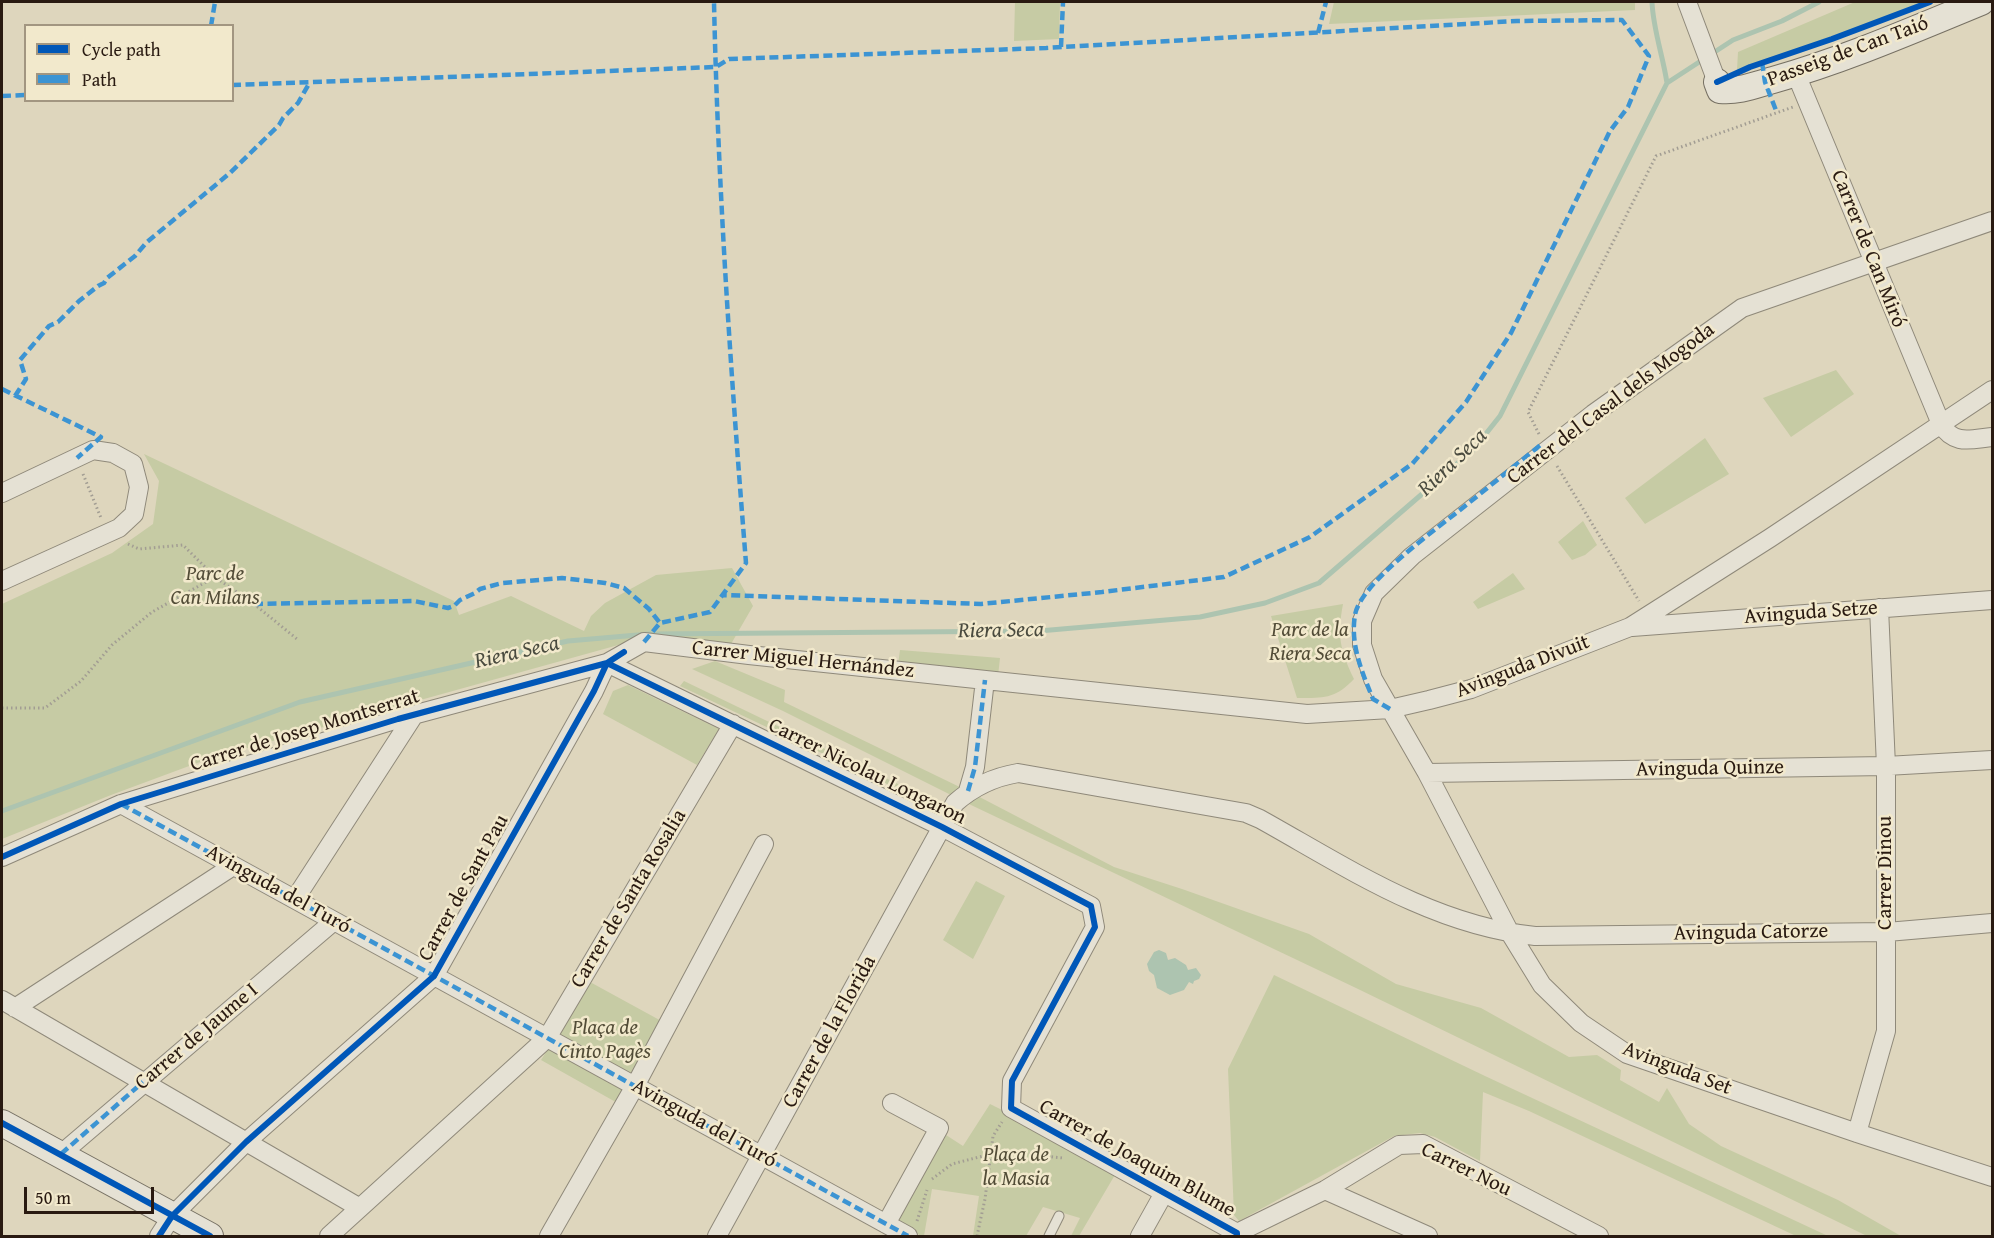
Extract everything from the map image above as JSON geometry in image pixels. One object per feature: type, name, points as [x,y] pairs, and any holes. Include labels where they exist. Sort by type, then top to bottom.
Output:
[{"type":"main road","name":"Passeig de Can Taió","points":[[1717,82],[1720,90],[1733,92],[1796,74],[1981,2]]},
{"type":"main road","points":[[2,1123],[61,1154],[166,1226],[210,1236]]},
{"type":"street","points":[[1688,2],[1717,82]]},
{"type":"street","name":"Carrer de Can Miró","points":[[1796,74],[1941,424]]},
{"type":"street","name":"Carrer del Casal dels Mogoda","points":[[1390,709],[1373,679],[1362,645],[1362,621],[1374,593],[1412,556],[1593,414],[1742,308],[1992,220]]},
{"type":"street","name":"Avinguda Divuit","points":[[985,680],[1307,714],[1390,709],[1471,689],[1630,627],[1770,538],[1992,390]]},
{"type":"street","points":[[1941,424],[1946,433],[1958,440],[1992,437]]},
{"type":"street","points":[[2,493],[93,450],[114,453],[133,464],[140,487],[134,514],[118,528],[2,581]]},
{"type":"street","name":"Avinguda Setze","points":[[1630,627],[1992,600]]},
{"type":"street","name":"Carrer Dinou","points":[[1857,1133],[1886,1031],[1886,766],[1879,608]]},
{"type":"street","name":"Carrer Miguel Hernández","points":[[624,652],[644,642],[985,680]]},
{"type":"street","name":"Carrer de Josep Montserrat","points":[[2,857],[121,804],[414,715],[607,663],[624,652]]},
{"type":"street","name":"Carrer Nicolau Longaron","points":[[607,663],[942,826],[1091,906],[1095,927],[1012,1082]]},
{"type":"street","name":"Carrer de Sant Pau","points":[[166,1226],[246,1142],[434,976],[594,691],[607,663]]},
{"type":"street","points":[[968,791],[975,766],[985,680]]},
{"type":"street","name":"Avinguda Set","points":[[1390,709],[1427,773],[1510,933],[1542,985],[1581,1023],[1627,1054],[1992,1177]]},
{"type":"street","points":[[295,899],[414,715]]},
{"type":"street","name":"Carrer de Santa Rosalia","points":[[329,1236],[547,1038],[733,724]]},
{"type":"street","name":"Avinguda Quinze","points":[[1427,773],[1886,766],[1992,760]]},
{"type":"street","name":"Avinguda Catorze","points":[[968,791],[1000,776],[1018,773],[1246,813],[1395,895],[1422,906],[1510,933],[1546,936],[1887,932],[1992,923]]},
{"type":"street","name":"Carrer de la Florida","points":[[717,1236],[942,826],[955,803],[968,791]]},
{"type":"street","name":"Avinguda del Turó","points":[[121,804],[886,1224],[912,1231]]},
{"type":"street","points":[[549,1236],[634,1086],[764,844]]},
{"type":"street","points":[[233,866],[8,1004],[360,1208]]},
{"type":"street","name":"Carrer de Jaume I","points":[[61,1154],[334,921]]},
{"type":"street","name":"Carrer de Joaquim Blume","points":[[1012,1082],[1011,1108],[1237,1235]]},
{"type":"street","points":[[886,1224],[939,1128],[892,1103]]},
{"type":"street","name":"Carrer Nou","points":[[1237,1235],[1325,1190],[1398,1145],[1423,1144],[1577,1230],[1599,1236]]},
{"type":"street","points":[[1325,1190],[1428,1236]]},
{"type":"street","points":[[1140,1236],[1164,1193]]},
{"type":"lane","points":[[1048,1236],[1059,1216]]},
{"type":"path","points":[[1648,615],[1547,450],[1528,412],[1656,156],[1807,101]]},
{"type":"path","points":[[77,458],[107,533],[138,549],[183,545],[215,577],[254,604],[297,639]]},
{"type":"path","points":[[2,708],[45,708],[81,681],[112,645],[152,612],[215,577]]},
{"type":"path","points":[[977,1236],[993,1136],[1003,1120]]},
{"type":"path","points":[[912,1231],[930,1180],[952,1164],[991,1154],[1018,1152],[1079,1160],[1084,1149]]},
{"type":"green space","points":[[1015,2],[1060,2],[1059,39],[1014,41]]},
{"type":"green space","points":[[1334,2],[1635,2],[1635,10],[1329,24]]},
{"type":"green space","points":[[1855,2],[1930,2],[1737,70],[1738,52]]},
{"type":"green space","points":[[1836,370],[1854,394],[1791,437],[1763,398]]},
{"type":"green space","points":[[1705,438],[1729,474],[1645,524],[1625,498]]},
{"type":"green space","name":"Parc de Can Milans","points":[[144,454],[454,601],[459,615],[511,596],[584,631],[591,616],[605,603],[656,575],[732,568],[753,606],[731,644],[640,639],[208,759],[2,839],[2,604],[112,553],[153,524],[159,481]]},
{"type":"green space","points":[[1583,521],[1597,545],[1585,555],[1572,560],[1558,542]]},
{"type":"green space","points":[[1513,573],[1525,589],[1478,609],[1473,602]]},
{"type":"green space","name":"Parc de la Riera Seca","points":[[1343,604],[1340,625],[1341,643],[1354,679],[1335,694],[1315,698],[1297,698],[1271,616]]},
{"type":"green space","points":[[900,650],[1000,658],[998,676],[898,665]]},
{"type":"green space","points":[[715,661],[785,690],[784,702],[968,791],[1114,867],[1309,934],[1396,984],[1481,1008],[1569,1057],[1597,1055],[1621,1070],[1620,1080],[1659,1102],[1667,1088],[1689,1124],[1721,1146],[1838,1200],[1901,1236],[1867,1236],[692,669]]},
{"type":"green space","points":[[684,681],[927,798],[925,802],[680,686]]},
{"type":"green space","points":[[628,685],[719,729],[697,765],[603,714],[613,691]]},
{"type":"green space","points":[[976,881],[1005,896],[973,959],[943,940]]},
{"type":"green space","points":[[1274,975],[1828,1236],[1796,1236],[1529,1111],[1483,1092],[1480,1161],[1435,1137],[1420,1133],[1394,1136],[1239,1221],[1234,1215],[1228,1069]]},
{"type":"green space","name":"Plaça de Cinto Pagès","points":[[590,982],[665,1023],[621,1105],[541,1060]]},
{"type":"green space","name":"Plaça de la Masia","points":[[990,1104],[1119,1168],[1079,1236],[1071,1236],[1080,1218],[1043,1207],[1026,1236],[973,1236],[979,1196],[932,1189],[924,1236],[895,1220],[946,1135],[963,1146]]},
{"type":"shaded area","points":[[1159,950],[1166,953],[1168,960],[1175,958],[1186,965],[1188,970],[1196,968],[1201,975],[1199,979],[1193,984],[1189,982],[1184,990],[1170,995],[1157,988],[1154,975],[1149,971],[1147,964],[1154,952]]},
{"type":"waterway","name":"Riera Seca","points":[[2,811],[300,702],[568,641],[649,634],[1039,631],[1200,617],[1265,603],[1319,583],[1473,450],[1500,416],[1667,83],[1652,2]]},
{"type":"waterway","points":[[1667,83],[1733,40],[1782,21],[1819,2]]},
{"type":"marked path","points":[[211,24],[215,2]]},
{"type":"marked path","points":[[644,642],[660,623],[710,612],[746,563],[726,282],[714,2]]},
{"type":"marked path","points":[[1061,47],[1063,2]]},
{"type":"marked path","points":[[1318,33],[1326,2]]},
{"type":"marked path","points":[[234,85],[716,67],[729,59],[1046,48],[1517,21],[1622,20],[1649,56],[1628,107],[1610,131],[1511,333],[1466,402],[1412,464],[1310,537],[1224,577],[981,604],[723,595]]},
{"type":"marked path","points":[[1762,62],[1765,82],[1777,113]]},
{"type":"marked path","points":[[15,396],[26,379],[20,360],[49,326],[58,322],[79,301],[135,256],[147,242],[230,173],[279,125],[298,103],[310,82]]},
{"type":"marked path","points":[[2,96],[24,95]]},
{"type":"marked path","points":[[2,389],[101,437],[77,458]]},
{"type":"marked path","points":[[1390,709],[1373,699],[1358,658],[1354,626],[1360,602],[1370,588],[1402,557],[1543,443]]},
{"type":"marked path","points":[[254,604],[414,601],[448,608],[480,589],[502,583],[562,578],[605,583],[624,588],[649,609],[660,623]]},
{"type":"marked path","points":[[968,791],[975,767],[985,680]]},
{"type":"marked path","points":[[121,804],[908,1236]]},
{"type":"marked path","points":[[61,1154],[143,1082]]},
{"type":"cycle path","points":[[1717,82],[1750,67],[1930,2]]},
{"type":"cycle path","points":[[2,857],[121,804],[398,719],[607,663],[624,652]]},
{"type":"cycle path","points":[[159,1236],[172,1216],[246,1142],[434,976],[594,691],[607,663],[942,827],[1091,906],[1095,927],[1012,1081],[1011,1108],[1237,1233],[1237,1236]]},
{"type":"cycle path","points":[[2,1123],[210,1236]]}]
